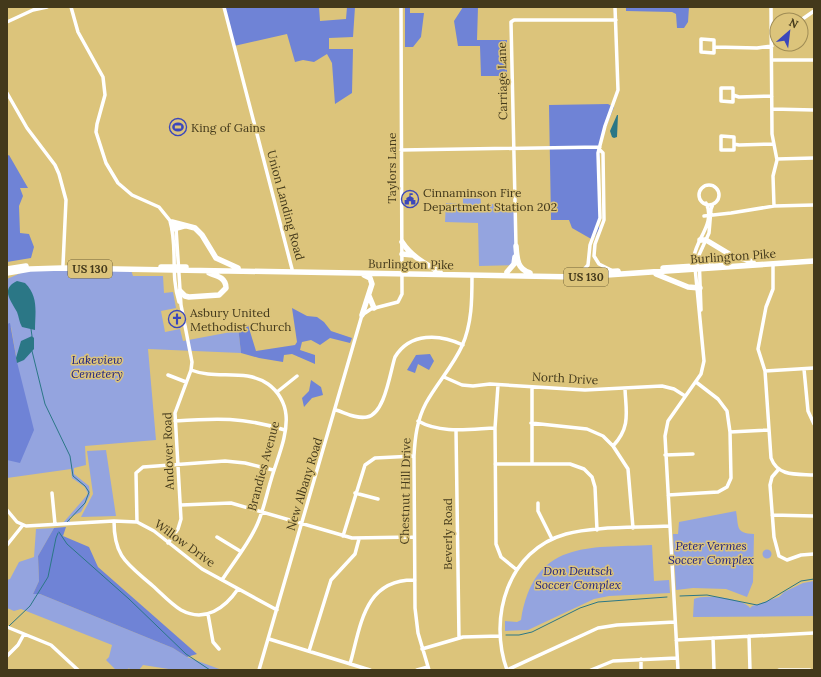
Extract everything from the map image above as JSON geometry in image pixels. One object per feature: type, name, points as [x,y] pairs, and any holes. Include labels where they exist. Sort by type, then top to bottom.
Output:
[{"type":"highway","points":[[170,220],[199,231],[216,258],[238,268]]},
{"type":"highway","points":[[174,229],[186,226]]},
{"type":"highway","points":[[703,240],[731,255],[754,262]]},
{"type":"highway","points":[[402,242],[413,255],[425,264],[440,272]]},
{"type":"highway","points":[[507,272],[514,263],[516,246]]},
{"type":"highway","points":[[516,246],[520,267],[530,273]]},
{"type":"highway","points":[[402,254],[413,255]]},
{"type":"highway","name":"Burlington Pike","points":[[7,273],[49,268],[238,268],[472,276],[577,277],[652,273],[754,262],[814,258]]},
{"type":"highway","name":"Burlington Pike","points":[[7,268],[63,265],[203,271],[362,274],[440,272],[581,273],[814,261]]},
{"type":"highway","points":[[180,291],[185,296],[189,297],[219,295],[223,292],[226,285],[222,278],[203,271]]},
{"type":"highway","points":[[652,273],[699,289]]},
{"type":"highway","points":[[362,274],[370,278],[372,281],[362,315]]},
{"type":"highway","points":[[369,294],[374,308]]},
{"type":"street","points":[[7,22],[33,10],[47,7]]},
{"type":"street","points":[[71,7],[78,32],[103,78],[105,94],[96,132],[106,163],[112,175],[124,189],[132,195],[159,207],[170,220],[174,229]]},
{"type":"street","name":"Union Landing Road","points":[[224,7],[292,269]]},
{"type":"street","name":"Taylors Lane","points":[[374,308],[393,304],[401,298],[400,7]]},
{"type":"street","points":[[581,273],[588,265],[590,245],[600,218],[598,153],[604,126],[618,90],[616,7]]},
{"type":"street","name":"Carriage Lane","points":[[516,246],[511,21],[616,20]]},
{"type":"street","points":[[701,40],[714,40],[715,47],[714,53],[701,52],[701,40]]},
{"type":"street","points":[[715,47],[757,48],[769,45]]},
{"type":"street","points":[[772,52],[773,144],[777,159],[773,176],[774,206]]},
{"type":"street","points":[[772,60],[814,60]]},
{"type":"street","points":[[721,88],[733,88],[733,95],[733,102],[721,101],[721,88]]},
{"type":"street","points":[[7,92],[27,128],[59,174],[66,200],[63,265]]},
{"type":"street","points":[[733,95],[739,97],[772,96]]},
{"type":"street","points":[[772,110],[814,110]]},
{"type":"street","points":[[721,136],[734,137],[734,144],[734,150],[721,150],[721,136]]},
{"type":"street","points":[[734,144],[773,144]]},
{"type":"street","points":[[401,150],[600,148]]},
{"type":"street","points":[[600,148],[603,153],[604,220],[595,244],[594,256],[596,262],[602,266],[617,271]]},
{"type":"street","points":[[777,159],[814,158]]},
{"type":"street","points":[[707,215],[717,200],[719,194],[715,187],[710,185],[704,187],[700,193],[700,198],[706,203],[713,204]]},
{"type":"street","points":[[678,670],[665,436],[666,426],[701,374],[704,361],[697,268],[703,240],[709,231],[706,203]]},
{"type":"street","points":[[707,215],[774,206],[814,205]]},
{"type":"street","name":"Andover Road","points":[[174,229],[175,287],[182,310]]},
{"type":"street","points":[[774,264],[773,289],[766,307],[758,348],[765,371],[771,458],[778,470],[788,474],[814,475]]},
{"type":"street","name":"Andover Road","points":[[168,543],[178,529],[181,519],[175,421],[176,407],[191,370],[192,354],[175,269]]},
{"type":"street","name":"Chestnut Hill Drive","points":[[428,669],[416,622],[414,456],[416,432],[418,421],[426,403],[455,361],[463,345],[469,326],[472,306],[472,276]]},
{"type":"street","points":[[362,315],[374,308]]},
{"type":"street","name":"New Albany Road","points":[[259,670],[336,410],[362,315]]},
{"type":"street","points":[[336,410],[361,417],[372,415],[377,411],[382,403],[395,357],[399,350],[408,342],[419,338],[437,337],[463,345]]},
{"type":"street","points":[[765,371],[814,368]]},
{"type":"street","points":[[804,369],[808,411],[814,424]]},
{"type":"street","points":[[191,370],[201,373],[253,377],[268,384],[277,392],[297,376]]},
{"type":"street","points":[[168,374],[186,382]]},
{"type":"street","name":"North Drive","points":[[444,377],[462,385],[498,384],[575,390],[662,386],[674,389],[686,396]]},
{"type":"street","points":[[668,495],[718,492],[727,487],[732,472],[728,415],[723,404],[713,394],[696,382]]},
{"type":"street","points":[[498,384],[495,428],[496,544],[501,557],[517,570]]},
{"type":"street","points":[[532,387],[532,464]]},
{"type":"street","points":[[614,446],[625,431],[625,388]]},
{"type":"street","name":"Brandies Avenue","points":[[222,580],[255,529],[285,430],[286,413],[284,404],[277,392]]},
{"type":"street","points":[[175,421],[223,418],[238,419],[285,430]]},
{"type":"street","points":[[418,421],[435,427],[456,430],[495,428]]},
{"type":"street","points":[[531,423],[587,429],[603,436],[614,446],[628,469],[631,483],[633,528]]},
{"type":"street","name":"Beverly Road","points":[[456,430],[459,638]]},
{"type":"street","points":[[730,432],[768,430]]},
{"type":"street","points":[[665,455],[693,454]]},
{"type":"street","points":[[343,536],[362,471],[370,460],[378,457],[414,456]]},
{"type":"street","points":[[137,522],[136,478],[139,469],[145,466],[225,461],[245,463],[273,470]]},
{"type":"street","points":[[495,464],[570,464],[578,466],[592,477],[595,487],[597,530]]},
{"type":"street","points":[[778,470],[772,477],[770,486],[774,537],[780,557],[786,560],[801,555],[814,554]]},
{"type":"street","points":[[52,493],[55,524]]},
{"type":"street","points":[[355,493],[378,499]]},
{"type":"street","points":[[181,505],[231,503],[343,536],[359,538],[414,537]]},
{"type":"street","points":[[538,503],[538,511],[552,540]]},
{"type":"street","points":[[7,510],[22,525],[7,545]]},
{"type":"street","points":[[772,515],[814,516]]},
{"type":"street","points":[[114,521],[116,548],[124,560],[181,610],[195,614],[208,614],[224,607],[238,590]]},
{"type":"street","name":"Willow Drive","points":[[22,525],[114,521],[137,522],[154,531],[191,563],[276,610]]},
{"type":"street","points":[[669,526],[573,532],[552,540],[530,555],[517,570],[507,589],[501,606],[500,636],[502,656],[507,670],[598,628],[618,625],[675,622]]},
{"type":"street","points":[[217,537],[240,551]]},
{"type":"street","points":[[309,651],[331,580],[355,554],[359,538]]},
{"type":"street","points":[[350,664],[366,609],[372,598],[389,584],[406,580],[415,580]]},
{"type":"street","points":[[208,614],[213,642],[219,649]]},
{"type":"street","points":[[7,627],[51,645],[78,670]]},
{"type":"street","points":[[676,640],[814,633]]},
{"type":"street","points":[[7,656],[18,645],[24,634]]},
{"type":"street","points":[[422,649],[459,638],[500,636]]},
{"type":"street","points":[[748,636],[750,670]]},
{"type":"street","points":[[713,638],[714,670]]},
{"type":"street","points":[[268,639],[370,670]]},
{"type":"street","points":[[591,670],[610,662],[677,658]]},
{"type":"street","points":[[641,659],[641,670]]},
{"type":"street","points":[[417,670],[428,669]]},
{"type":"street","points":[[779,670],[810,670]]},
{"type":"green space","points":[[463,191],[480,191],[481,204],[515,204],[516,265],[479,266],[478,223],[445,222],[446,203],[463,204]]},
{"type":"green space","name":"Lakeview Cemetery","points":[[30,269],[131,270],[133,276],[163,276],[164,293],[173,292],[176,308],[161,311],[165,332],[180,329],[183,341],[231,332],[238,326],[241,353],[148,349],[156,440],[85,446],[86,465],[74,468],[74,474],[89,486],[90,495],[81,512],[70,517],[70,523],[63,523],[88,494],[85,487],[72,478],[71,469],[7,478],[7,460],[17,362],[11,327],[7,327],[7,279]]},
{"type":"green space","points":[[106,450],[116,516],[81,517],[93,494],[87,451]]},
{"type":"green space","name":"Peter Vermes Soccer Complex","points":[[736,511],[738,525],[741,531],[754,534],[753,582],[747,597],[726,589],[693,588],[676,590],[673,534],[678,534],[679,522]]},
{"type":"green space","points":[[54,528],[38,556],[39,581],[33,594],[40,594],[173,648],[187,657],[222,670],[175,670],[143,665],[139,670],[130,670],[129,668],[127,670],[116,670],[106,660],[109,657],[112,645],[21,609],[14,611],[7,608],[7,580],[10,579],[19,562],[34,557],[36,529]]},
{"type":"green space","name":"Don Deutsch Soccer Complex","points":[[652,545],[654,581],[669,580],[670,593],[609,596],[594,599],[528,630],[505,631],[505,621],[517,622],[521,620],[528,594],[538,575],[551,562],[567,554],[585,549]]},
{"type":"green space","points":[[765,550],[769,550],[771,554],[769,558],[765,558],[763,556],[763,552]]},
{"type":"green space","points":[[814,581],[814,616],[693,617],[694,599],[715,597],[732,599],[750,608],[779,597],[784,592],[803,583]]},
{"type":"shaded area","points":[[223,7],[319,7],[320,21],[346,19],[347,7],[355,7],[353,37],[329,38],[329,49],[353,49],[352,93],[335,104],[332,63],[327,54],[314,62],[303,60],[295,62],[287,34],[234,46]]},
{"type":"shaded area","points":[[405,7],[410,7],[410,13],[424,13],[421,37],[413,47],[405,47]]},
{"type":"shaded area","points":[[463,7],[478,7],[477,40],[507,40],[507,76],[481,76],[480,46],[458,46],[454,21]]},
{"type":"shaded area","points":[[626,7],[689,7],[688,22],[684,28],[677,28],[676,14],[672,12],[626,11]]},
{"type":"shaded area","points":[[608,104],[614,107],[602,137],[600,147],[599,229],[593,240],[572,228],[569,220],[551,220],[549,105]]},
{"type":"shaded area","points":[[618,115],[617,137],[614,138],[612,137],[610,131]]},
{"type":"shaded area","points":[[9,155],[28,188],[20,188],[23,196],[19,206],[20,233],[29,234],[34,247],[31,258],[7,262],[7,156]]},
{"type":"shaded area","points":[[17,281],[25,283],[34,299],[36,311],[35,330],[22,327],[17,312],[8,295],[9,288]]},
{"type":"shaded area","points":[[292,308],[307,316],[317,317],[324,322],[331,331],[352,338],[350,343],[330,338],[320,345],[311,340],[302,342],[300,350],[315,355],[315,364],[292,354],[284,355],[283,362],[241,353],[238,326],[248,325],[256,351],[295,345],[297,342]]},
{"type":"shaded area","points":[[10,323],[17,362],[34,430],[20,463],[7,460],[7,324]]},
{"type":"shaded area","points":[[32,336],[34,338],[34,349],[24,360],[17,363],[16,358],[21,341]]},
{"type":"shaded area","points":[[430,354],[434,361],[429,370],[418,364],[415,373],[407,370],[416,355]]},
{"type":"shaded area","points":[[311,380],[321,387],[323,395],[312,398],[304,407],[302,398],[309,391]]},
{"type":"shaded area","points":[[66,527],[63,536],[89,547],[98,567],[197,654],[187,657],[173,648],[40,594],[33,594],[39,581],[38,556],[54,528]]},
{"type":"waterway","points":[[31,329],[32,336]]},
{"type":"waterway","points":[[32,351],[45,404],[70,456],[73,476],[85,486],[89,492],[85,503],[66,523]]},
{"type":"waterway","points":[[59,532],[67,544],[129,599],[186,654],[210,670]]},
{"type":"waterway","points":[[9,626],[30,606],[48,577],[58,533]]},
{"type":"waterway","points":[[680,596],[707,595],[757,605],[766,602],[801,581],[814,579]]},
{"type":"waterway","points":[[506,635],[519,635],[532,632],[580,608],[598,602],[667,597]]},
{"type":"place","name":"King of Gains","points":[[178,127]]},
{"type":"place","name":"Cinnaminson Fire Department Station 202","points":[[410,199]]},
{"type":"place","name":"Asbury United Methodist Church","points":[[177,319]]}]
